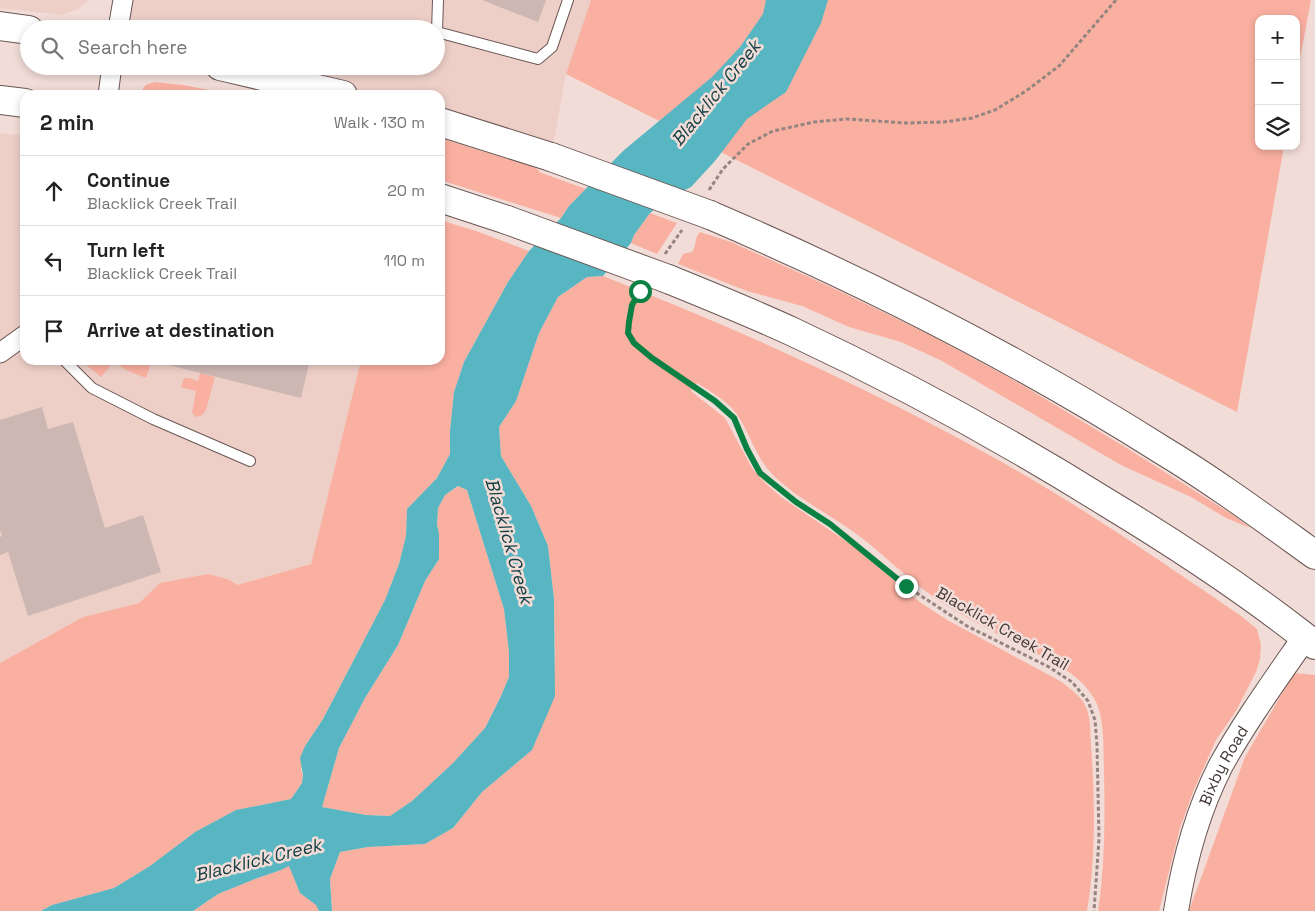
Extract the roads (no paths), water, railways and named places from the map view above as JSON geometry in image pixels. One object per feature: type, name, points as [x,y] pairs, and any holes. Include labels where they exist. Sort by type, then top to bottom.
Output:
[{"type":"main road","points":[[0,26],[20,29]]},
{"type":"main road","points":[[258,75],[322,90]]},
{"type":"main road","points":[[0,100],[20,103]]},
{"type":"main road","points":[[445,124],[708,204],[775,244],[939,322],[1052,384],[1163,450],[1315,554]]},
{"type":"main road","points":[[445,200],[665,269],[857,363],[1031,455],[1217,573],[1310,641]]},
{"type":"street","points":[[120,20],[123,0]]},
{"type":"street","points":[[109,90],[111,75]]},
{"type":"street","points":[[0,353],[20,338]]},
{"type":"street","name":"Bixby Road","points":[[1176,911],[1187,858],[1197,824],[1221,766],[1260,701],[1310,641]]},
{"type":"lane","points":[[437,20],[438,0]]},
{"type":"lane","points":[[445,34],[538,59],[552,47],[568,0]]},
{"type":"lane","points":[[69,365],[92,388],[153,419],[250,461]]},
{"type":"water","name":"Blacklick Creek","points":[[766,0],[828,0],[821,23],[786,92],[747,119],[715,161],[691,187],[669,198],[650,213],[634,235],[631,243],[603,276],[587,277],[558,297],[539,333],[516,401],[499,427],[501,456],[531,506],[548,546],[554,599],[555,696],[532,750],[482,792],[453,828],[425,844],[368,847],[340,852],[330,879],[332,911],[319,911],[316,905],[300,893],[289,866],[218,894],[193,911],[41,911],[52,905],[114,888],[150,866],[195,832],[236,810],[291,799],[302,783],[303,775],[300,758],[305,746],[323,719],[385,600],[399,564],[406,536],[407,509],[437,478],[450,454],[454,392],[464,362],[508,282],[529,251],[561,218],[569,206],[623,151],[712,77],[740,47],[763,14]],"holes":[[[458,486],[467,490],[504,609],[509,652],[509,677],[501,696],[485,728],[453,763],[412,801],[390,816],[366,815],[322,807],[339,748],[365,698],[398,645],[425,581],[439,559],[438,508],[445,495]]]}]
